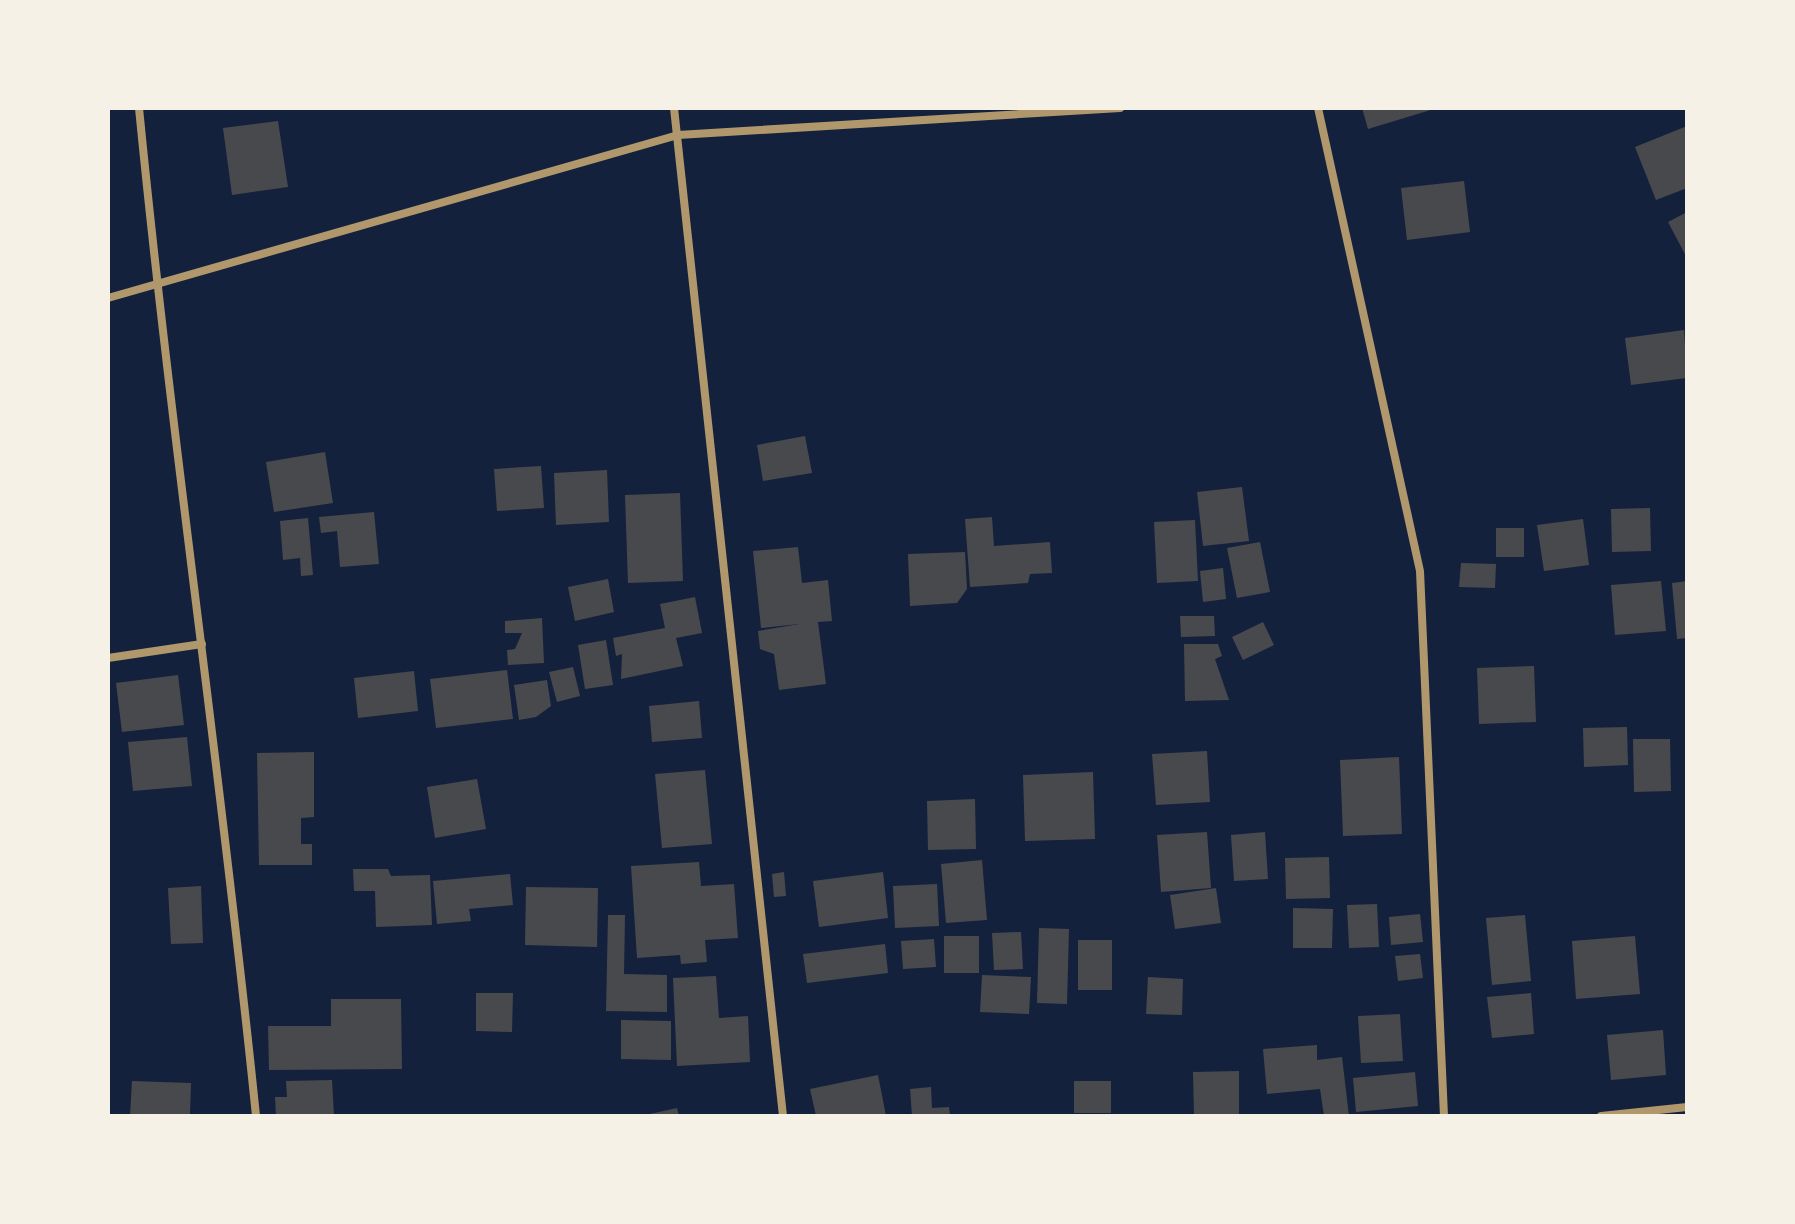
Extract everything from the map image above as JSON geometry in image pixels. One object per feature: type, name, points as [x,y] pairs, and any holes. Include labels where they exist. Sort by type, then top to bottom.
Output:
[{"type":"street","points":[[139,108],[156,282],[202,644],[256,1116]]},
{"type":"street","points":[[674,108],[783,1116]]},
{"type":"street","points":[[108,298],[678,135],[1120,108]]},
{"type":"street","points":[[1318,108],[1420,571],[1444,1116]]},
{"type":"street","points":[[108,658],[202,644]]},
{"type":"street","points":[[1601,1116],[1687,1107]]},
{"type":"building","points":[[1362,108],[1434,108],[1434,109],[1368,129]]},
{"type":"building","points":[[278,121],[288,187],[232,195],[223,128]]},
{"type":"building","points":[[1687,126],[1687,188],[1656,200],[1635,147]]},
{"type":"building","points":[[1464,181],[1470,232],[1407,240],[1401,188]]},
{"type":"building","points":[[1687,212],[1687,258],[1668,222]]},
{"type":"building","points":[[1684,330],[1687,378],[1631,385],[1625,338]]},
{"type":"building","points":[[805,436],[812,473],[763,481],[757,445]]},
{"type":"building","points":[[325,452],[333,503],[274,512],[266,462]]},
{"type":"building","points":[[541,466],[544,508],[497,511],[494,469]]},
{"type":"building","points":[[607,470],[609,522],[556,525],[554,473]]},
{"type":"building","points":[[1242,487],[1249,541],[1203,546],[1197,492]]},
{"type":"building","points":[[680,493],[683,581],[628,583],[625,495]]},
{"type":"building","points":[[1650,508],[1651,551],[1612,552],[1611,509]]},
{"type":"building","points":[[374,512],[379,564],[340,567],[337,531],[321,533],[319,517]]},
{"type":"building","points":[[992,517],[994,546],[1050,542],[1052,573],[1030,574],[1028,583],[970,587],[965,519]]},
{"type":"building","points":[[308,518],[313,575],[301,576],[300,558],[283,560],[280,521]]},
{"type":"building","points":[[1583,519],[1589,565],[1544,571],[1537,525]]},
{"type":"building","points":[[1195,520],[1198,581],[1157,583],[1154,522]]},
{"type":"building","points":[[1496,528],[1524,528],[1524,557],[1496,557]]},
{"type":"building","points":[[1260,542],[1270,592],[1237,598],[1227,548]]},
{"type":"building","points":[[798,547],[802,583],[828,580],[832,621],[818,622],[826,684],[779,690],[774,654],[760,649],[758,631],[799,624],[761,628],[753,551]]},
{"type":"building","points":[[965,552],[967,589],[957,603],[910,606],[908,554]]},
{"type":"building","points":[[1461,563],[1496,564],[1495,588],[1459,587]]},
{"type":"building","points":[[1223,568],[1226,599],[1203,602],[1200,571]]},
{"type":"building","points":[[608,579],[614,612],[575,621],[568,587]]},
{"type":"building","points":[[1661,581],[1666,631],[1615,635],[1611,585]]},
{"type":"building","points":[[1687,581],[1687,638],[1677,639],[1672,583]]},
{"type":"building","points":[[695,597],[702,633],[676,638],[683,666],[621,679],[622,654],[616,656],[613,638],[665,628],[660,604]]},
{"type":"building","points":[[1180,616],[1214,616],[1215,636],[1181,637]]},
{"type":"building","points":[[542,618],[544,663],[508,665],[507,650],[515,649],[522,633],[505,633],[505,621]]},
{"type":"building","points":[[1263,622],[1274,645],[1243,660],[1232,637]]},
{"type":"building","points":[[606,640],[613,685],[585,689],[578,645]]},
{"type":"building","points":[[1184,644],[1218,644],[1222,656],[1215,659],[1229,700],[1185,701]]},
{"type":"building","points":[[1534,666],[1536,722],[1479,724],[1477,668]]},
{"type":"building","points":[[573,667],[580,696],[557,702],[549,672]]},
{"type":"building","points":[[507,670],[513,719],[436,728],[430,679]]},
{"type":"building","points":[[414,671],[418,711],[358,718],[354,678]]},
{"type":"building","points":[[178,675],[184,725],[122,732],[116,683]]},
{"type":"building","points":[[547,680],[551,706],[536,717],[519,720],[514,685]]},
{"type":"building","points":[[699,701],[702,738],[652,742],[649,706]]},
{"type":"building","points":[[1627,727],[1628,765],[1584,767],[1583,728]]},
{"type":"building","points":[[187,737],[192,786],[133,791],[128,742]]},
{"type":"building","points":[[1633,739],[1670,739],[1671,791],[1634,792]]},
{"type":"building","points":[[1207,751],[1210,802],[1156,805],[1152,754]]},
{"type":"building","points":[[314,752],[314,817],[301,818],[301,844],[312,844],[312,865],[259,865],[257,753]]},
{"type":"building","points":[[1399,757],[1402,834],[1343,836],[1340,760]]},
{"type":"building","points":[[705,770],[712,844],[662,848],[655,774]]},
{"type":"building","points":[[1093,772],[1095,839],[1025,841],[1023,775]]},
{"type":"building","points":[[477,779],[486,829],[435,838],[427,787]]},
{"type":"building","points":[[975,799],[976,849],[928,850],[927,801]]},
{"type":"building","points":[[1207,832],[1211,888],[1161,892],[1157,835]]},
{"type":"building","points":[[1265,832],[1268,879],[1234,881],[1231,835]]},
{"type":"building","points":[[1329,857],[1330,898],[1286,899],[1285,858]]},
{"type":"building","points":[[982,860],[987,920],[946,923],[941,864]]},
{"type":"building","points":[[699,862],[701,886],[734,884],[738,938],[705,940],[707,962],[681,964],[680,955],[637,958],[631,866]]},
{"type":"building","points":[[353,869],[388,869],[391,876],[430,875],[432,925],[376,927],[375,891],[354,891]]},
{"type":"building","points":[[784,872],[786,896],[774,897],[772,874]]},
{"type":"building","points":[[883,872],[888,918],[819,927],[813,881]]},
{"type":"building","points":[[510,874],[513,905],[469,909],[471,921],[437,924],[433,881]]},
{"type":"building","points":[[937,884],[939,926],[895,928],[893,886]]},
{"type":"building","points":[[201,886],[203,943],[171,944],[168,888]]},
{"type":"building","points":[[526,887],[598,888],[597,947],[525,945]]},
{"type":"building","points":[[1216,888],[1221,923],[1175,929],[1170,895]]},
{"type":"building","points":[[1377,904],[1379,947],[1349,948],[1347,905]]},
{"type":"building","points":[[1293,908],[1333,909],[1332,948],[1293,948]]},
{"type":"building","points":[[1420,914],[1423,942],[1391,945],[1389,917]]},
{"type":"building","points":[[608,915],[625,915],[624,974],[667,975],[667,1012],[606,1011]]},
{"type":"building","points":[[1525,915],[1531,981],[1492,985],[1486,918]]},
{"type":"building","points":[[1039,928],[1069,929],[1067,1004],[1037,1003]]},
{"type":"building","points":[[1021,932],[1023,969],[994,970],[992,933]]},
{"type":"building","points":[[944,936],[979,936],[979,973],[944,973]]},
{"type":"building","points":[[1635,936],[1640,994],[1576,999],[1572,941]]},
{"type":"building","points":[[934,939],[936,967],[903,969],[901,941]]},
{"type":"building","points":[[1078,940],[1112,940],[1112,990],[1078,990]]},
{"type":"building","points":[[885,944],[888,973],[807,983],[803,954]]},
{"type":"building","points":[[1420,954],[1423,978],[1398,981],[1395,956]]},
{"type":"building","points":[[982,975],[1031,977],[1029,1014],[980,1012]]},
{"type":"building","points":[[716,976],[719,1018],[748,1016],[750,1062],[677,1066],[673,978]]},
{"type":"building","points":[[1148,977],[1183,979],[1182,1015],[1146,1014]]},
{"type":"building","points":[[476,993],[513,993],[512,1032],[476,1031]]},
{"type":"building","points":[[1531,993],[1534,1034],[1492,1038],[1487,997]]},
{"type":"building","points":[[331,999],[401,999],[402,1069],[269,1070],[268,1026],[331,1026]]},
{"type":"building","points":[[1400,1014],[1403,1061],[1361,1063],[1358,1016]]},
{"type":"building","points":[[621,1020],[671,1021],[671,1060],[621,1059]]},
{"type":"building","points":[[1663,1030],[1666,1075],[1611,1080],[1607,1035]]},
{"type":"building","points":[[1317,1045],[1317,1060],[1342,1057],[1349,1116],[1324,1116],[1320,1089],[1267,1094],[1263,1049]]},
{"type":"building","points":[[1239,1071],[1239,1115],[1194,1116],[1193,1072]]},
{"type":"building","points":[[1415,1072],[1418,1106],[1356,1112],[1353,1078]]},
{"type":"building","points":[[878,1075],[886,1116],[816,1116],[810,1089]]},
{"type":"building","points":[[332,1080],[334,1115],[276,1116],[275,1097],[287,1097],[286,1081]]},
{"type":"building","points":[[132,1081],[191,1083],[190,1116],[130,1116]]},
{"type":"building","points":[[1074,1081],[1111,1081],[1111,1113],[1074,1113]]},
{"type":"building","points":[[931,1087],[932,1108],[949,1107],[950,1116],[912,1116],[910,1089]]},
{"type":"building","points":[[677,1108],[679,1116],[645,1116],[645,1115]]}]
